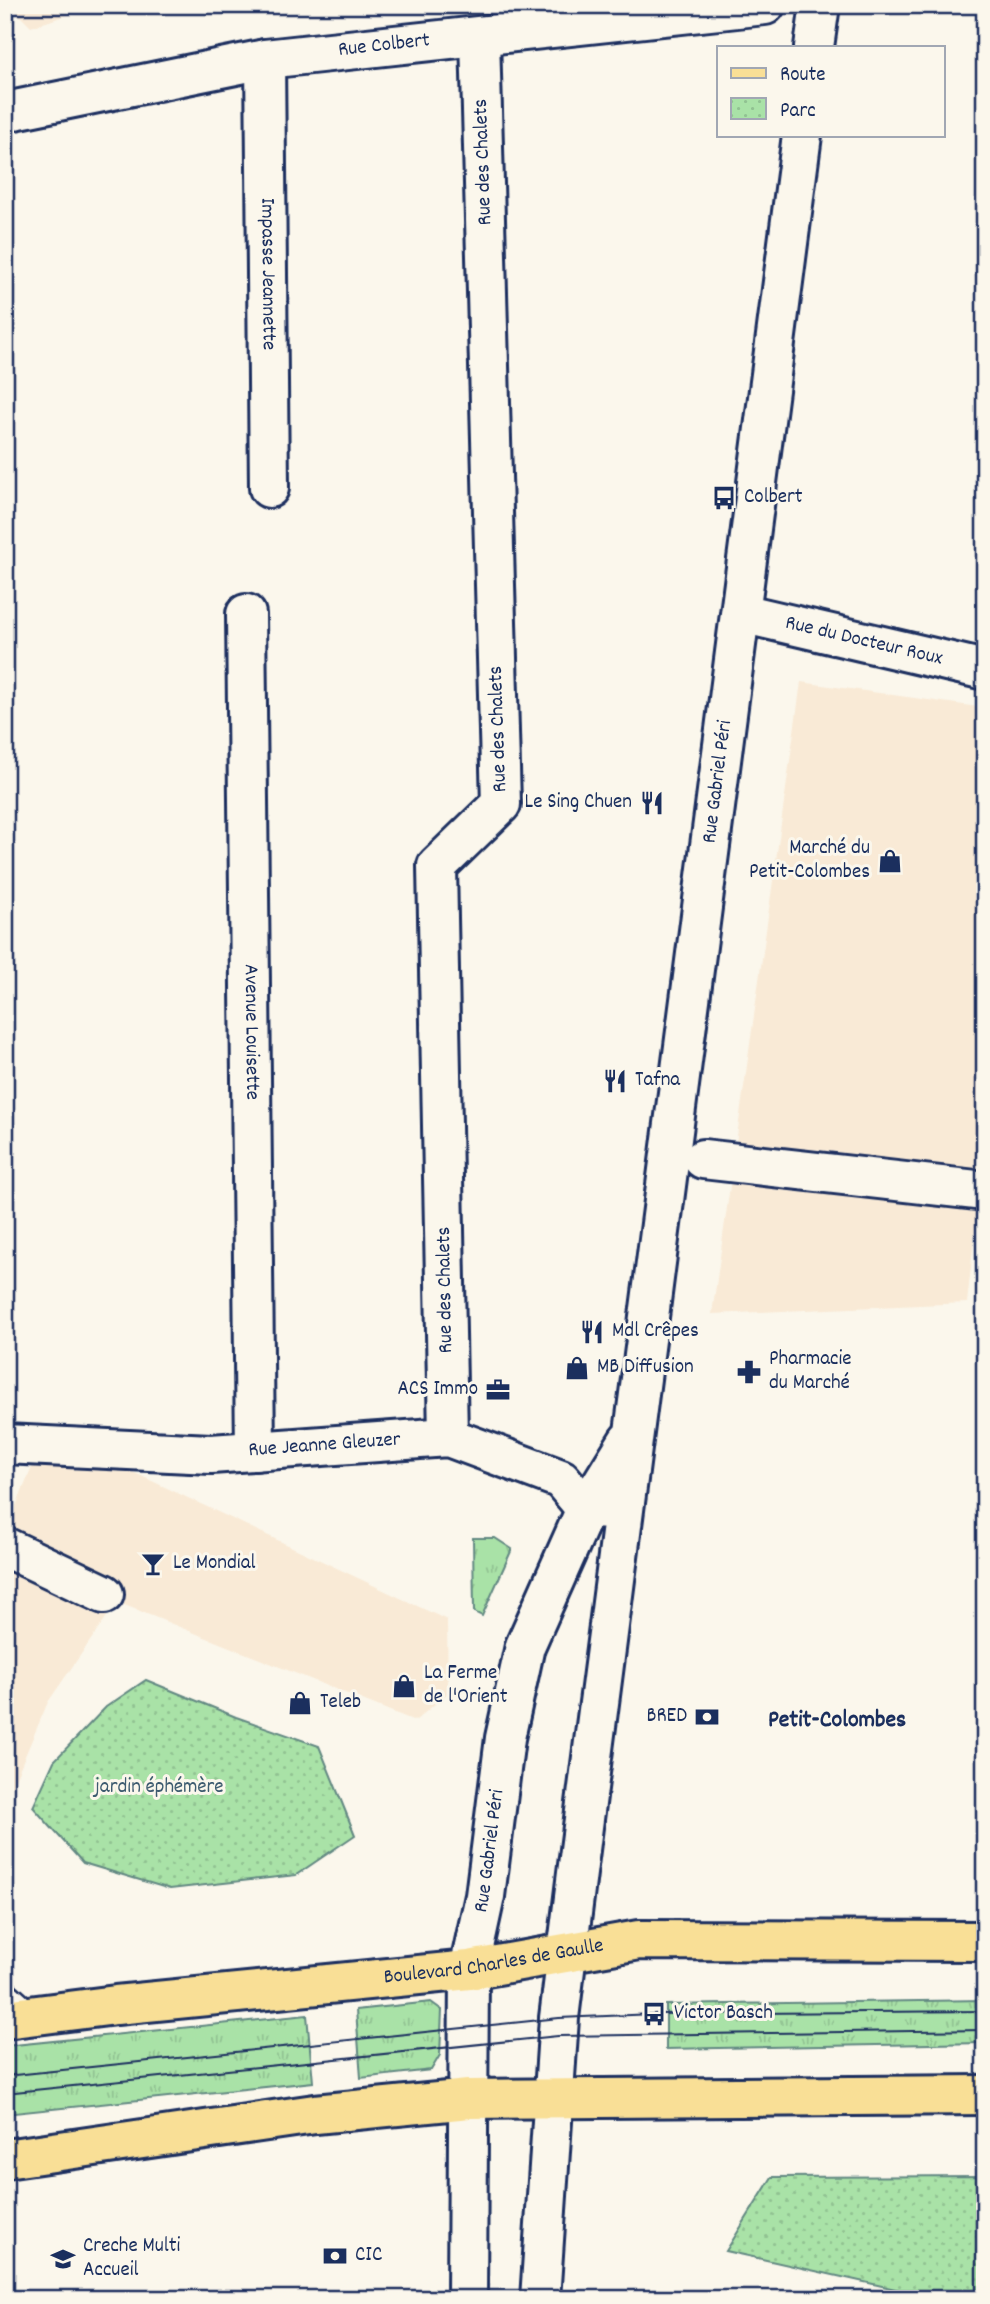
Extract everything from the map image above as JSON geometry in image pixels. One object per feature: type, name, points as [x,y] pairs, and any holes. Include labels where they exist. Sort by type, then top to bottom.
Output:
[{"type":"main road","name":"Boulevard Charles de Gaulle","points":[[14,2009],[116,2005],[469,1970],[639,1940],[985,1941]]},
{"type":"main road","points":[[5,2159],[315,2114],[470,2099],[985,2095]]},
{"type":"street","name":"Rue Colbert","points":[[5,112],[265,60],[480,37],[604,14],[765,5]]},
{"type":"street","points":[[814,46],[820,5]]},
{"type":"street","name":"Rue des Chalets","points":[[448,1437],[437,866],[501,804],[480,37]]},
{"type":"street","name":"Impasse Jeannette","points":[[265,60],[268,488]]},
{"type":"street","name":"Rue Gabriel Péri","points":[[540,2299],[559,2018],[802,136]]},
{"type":"street","name":"Rue du Docteur Roux","points":[[741,613],[985,670]]},
{"type":"street","name":"Avenue Louisette","points":[[246,614],[255,1451]]},
{"type":"street","points":[[703,1159],[985,1191]]},
{"type":"street","name":"Rue Gabriel Péri","points":[[467,2299],[469,1970],[485,1896],[505,1738],[525,1646],[586,1509],[635,1431]]},
{"type":"street","name":"Rue Jeanne Gleuzer","points":[[5,1444],[211,1454],[448,1437],[561,1479],[586,1509]]},
{"type":"street","points":[[586,1509],[624,1511]]},
{"type":"street","points":[[5,1547],[104,1594]]},
{"type":"shaded area","points":[[9,5],[98,5],[31,27]]},
{"type":"shaded area","points":[[801,682],[985,708],[985,1141],[967,1303],[712,1314]]},
{"type":"shaded area","points":[[33,1465],[118,1465],[447,1620],[448,1693],[415,1721],[117,1602],[48,1702],[5,1803],[5,1532]]},
{"type":"green space","points":[[473,1538],[495,1538],[512,1549],[482,1616],[474,1612]]},
{"type":"green space","name":"jardin éphémère","points":[[146,1680],[236,1717],[319,1746],[355,1835],[296,1875],[170,1889],[83,1863],[33,1807],[54,1761],[106,1707]]},
{"type":"green space","points":[[985,2000],[985,2043],[666,2049],[666,2005]]},
{"type":"green space","points":[[431,2002],[442,2010],[440,2055],[431,2070],[361,2078],[356,2010]]},
{"type":"green space","points":[[307,2015],[313,2082],[5,2114],[5,2046]]},
{"type":"green space","points":[[985,2176],[985,2299],[940,2299],[726,2251],[772,2177]]},
{"type":"tram line","points":[[5,2076],[559,2018],[654,2014],[985,2011]]},
{"type":"tram line","points":[[5,2093],[558,2036],[985,2030]]},
{"type":"place","name":"Colbert","points":[[724,498]]},
{"type":"place","name":"Le Sing Chuen","points":[[652,803]]},
{"type":"place","name":"Marché du Petit-Colombes","points":[[890,861]]},
{"type":"place","name":"Tafna","points":[[615,1081]]},
{"type":"place","name":"Mdl Crêpes","points":[[592,1332]]},
{"type":"place","name":"MB Diffusion","points":[[577,1368]]},
{"type":"place","name":"Pharmacie du Marché","points":[[749,1372]]},
{"type":"place","name":"ACS Immo","points":[[498,1390]]},
{"type":"place","name":"Le Mondial","points":[[153,1564]]},
{"type":"place","name":"La Ferme de l'Orient","points":[[404,1686]]},
{"type":"place","name":"Teleb","points":[[300,1703]]},
{"type":"place","name":"BRED","points":[[707,1717]]},
{"type":"place","name":"Victor Basch","points":[[654,2014]]},
{"type":"place","name":"CIC","points":[[335,2256]]},
{"type":"place","name":"Creche Multi Accueil","points":[[63,2259]]},
{"type":"district","name":"Petit-Colombes","points":[[837,1721]]}]
